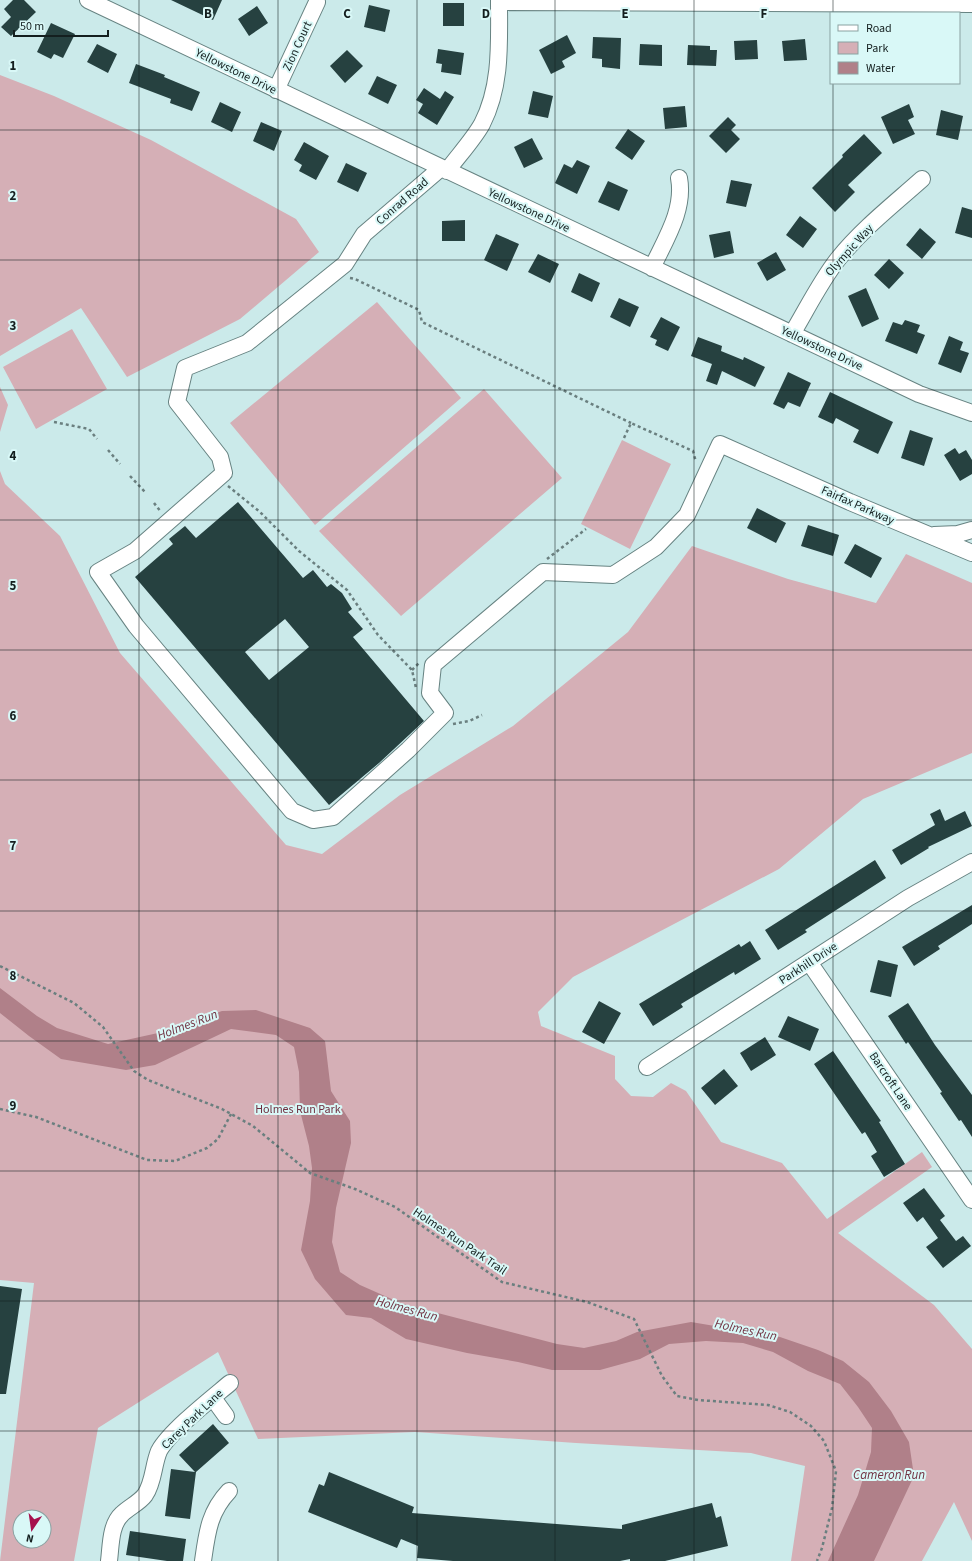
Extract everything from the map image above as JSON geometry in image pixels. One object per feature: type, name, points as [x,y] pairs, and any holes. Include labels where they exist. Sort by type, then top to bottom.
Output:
[{"type":"street","name":"Yellowstone Drive","points":[[88,0],[919,394],[972,413]]},
{"type":"street","points":[[499,1],[972,4]]},
{"type":"street","name":"Conrad Road","points":[[499,1],[498,65],[496,86],[489,108],[481,125],[444,169],[364,234],[345,264],[247,343],[186,368],[177,402],[220,457],[224,473],[135,551],[98,572],[136,626],[292,811],[313,820],[333,818],[408,750],[445,713],[430,693],[433,665],[543,572],[613,574],[656,547],[687,515],[720,444],[745,455]]},
{"type":"street","name":"Zion Court","points":[[276,90],[317,2]]},
{"type":"street","points":[[652,268],[678,211],[681,198],[679,178]]},
{"type":"street","name":"Olympic Way","points":[[792,334],[838,258],[864,231],[922,179]]},
{"type":"street","name":"Fairfax Parkway","points":[[745,455],[918,531],[972,553]]},
{"type":"street","points":[[918,531],[943,536],[972,530]]},
{"type":"street","name":"Parkhill Drive","points":[[647,1067],[908,898],[972,862]]},
{"type":"street","name":"Barcroft Lane","points":[[809,962],[972,1200]]},
{"type":"street","name":"Carey Park Lane","points":[[109,1561],[114,1529],[117,1520],[144,1496],[148,1490],[155,1462],[160,1450],[182,1426],[230,1383]]},
{"type":"street","points":[[213,1398],[226,1416]]},
{"type":"street","points":[[203,1561],[208,1525],[214,1510],[229,1491]]},
{"type":"path","points":[[346,277],[355,279],[419,310],[422,322],[631,423],[693,451],[697,464]]},
{"type":"path","points":[[54,422],[89,429],[97,439]]},
{"type":"path","points":[[624,438],[631,423]]},
{"type":"path","points":[[108,450],[120,464]]},
{"type":"path","points":[[130,476],[145,492]]},
{"type":"path","points":[[223,482],[260,512],[299,551],[347,590],[378,635],[412,670],[416,689]]},
{"type":"path","points":[[553,561],[546,559],[586,529]]},
{"type":"path","points":[[448,725],[469,721],[482,715]]},
{"type":"path","name":"Holmes Run Park Trail","points":[[0,966],[74,1003],[103,1027],[134,1071],[148,1080],[222,1109],[253,1126],[310,1173],[355,1189],[395,1207],[502,1282],[587,1302],[634,1319],[662,1376],[677,1396],[698,1400],[768,1405],[790,1412],[811,1426],[824,1441],[836,1471],[832,1508],[822,1548],[817,1561]]},
{"type":"path","points":[[0,1109],[36,1117],[147,1160],[175,1161],[207,1148],[218,1139],[231,1114]]},
{"type":"green space","points":[[0,75],[54,96],[151,140],[296,219],[319,252],[240,319],[127,377],[81,308],[0,356]]},
{"type":"green space","points":[[377,302],[461,398],[315,525],[230,423]]},
{"type":"green space","points":[[72,329],[107,389],[36,429],[3,367]]},
{"type":"green space","points":[[0,387],[8,405],[0,432]]},
{"type":"green space","points":[[484,389],[562,478],[401,616],[319,531]]},
{"type":"green space","points":[[622,440],[671,464],[630,549],[581,524]]},
{"type":"green space","name":"Holmes Run Park","points":[[0,471],[5,484],[60,536],[120,653],[286,845],[322,854],[400,795],[513,726],[628,632],[692,546],[788,579],[876,603],[906,554],[972,583],[972,753],[863,799],[779,869],[573,977],[538,1012],[541,1026],[615,1056],[615,1079],[631,1096],[653,1097],[671,1083],[686,1091],[721,1142],[782,1163],[827,1219],[922,1152],[932,1167],[838,1233],[934,1305],[972,1349],[972,1541],[954,1502],[922,1561],[791,1561],[805,1466],[751,1453],[415,1432],[258,1439],[218,1352],[98,1428],[74,1561],[0,1561],[34,1283],[0,1280]]},
{"type":"water","name":"Cameron Run","points":[[0,988],[37,1016],[57,1028],[108,1044],[158,1033],[222,1011],[256,1010],[310,1028],[325,1041],[331,1091],[350,1121],[351,1143],[336,1208],[332,1242],[340,1272],[360,1285],[403,1304],[557,1344],[584,1348],[616,1341],[637,1332],[691,1322],[780,1337],[818,1350],[843,1361],[869,1382],[891,1411],[909,1442],[914,1476],[874,1561],[828,1561],[858,1495],[871,1452],[872,1428],[840,1384],[808,1371],[773,1352],[743,1343],[706,1341],[669,1344],[640,1359],[600,1370],[552,1370],[406,1339],[371,1318],[346,1315],[315,1279],[301,1250],[310,1201],[312,1168],[309,1146],[300,1111],[299,1072],[294,1047],[276,1035],[231,1029],[155,1065],[126,1070],[61,1059],[0,1013]]},
{"type":"building","points":[[13,0],[24,0],[36,12],[11,36],[1,27],[11,17],[4,9]]},
{"type":"building","points":[[171,0],[222,0],[213,20]]},
{"type":"building","points":[[443,3],[464,3],[464,26],[443,26]]},
{"type":"building","points":[[369,5],[390,10],[385,32],[364,27]]},
{"type":"building","points":[[257,6],[268,23],[249,36],[238,19]]},
{"type":"building","points":[[51,23],[75,34],[63,58],[54,54],[51,59],[37,52]]},
{"type":"building","points":[[567,35],[576,53],[562,61],[565,67],[551,74],[539,50]]},
{"type":"building","points":[[593,37],[621,38],[620,69],[602,67],[602,59],[592,58]]},
{"type":"building","points":[[805,39],[807,60],[784,61],[782,41]]},
{"type":"building","points":[[757,40],[758,59],[735,60],[734,41]]},
{"type":"building","points":[[97,44],[117,54],[108,73],[87,62]]},
{"type":"building","points":[[640,44],[662,45],[662,66],[639,65]]},
{"type":"building","points":[[688,45],[710,46],[710,50],[717,50],[716,66],[687,65]]},
{"type":"building","points":[[438,49],[464,53],[461,75],[441,72],[442,64],[436,63]]},
{"type":"building","points":[[347,50],[363,66],[345,83],[330,66]]},
{"type":"building","points":[[136,64],[165,75],[164,77],[200,92],[192,111],[170,103],[171,99],[129,83]]},
{"type":"building","points":[[377,76],[397,85],[388,104],[368,94]]},
{"type":"building","points":[[424,88],[440,99],[445,91],[454,97],[437,125],[418,113],[423,104],[416,100]]},
{"type":"building","points":[[533,91],[553,96],[548,118],[528,114]]},
{"type":"building","points":[[220,102],[241,112],[232,132],[211,122]]},
{"type":"building","points":[[909,104],[914,117],[908,120],[915,134],[893,144],[881,117]]},
{"type":"building","points":[[685,106],[687,127],[665,129],[663,108]]},
{"type":"building","points":[[941,110],[963,116],[958,140],[936,135]]},
{"type":"building","points":[[728,117],[736,125],[731,130],[740,139],[726,153],[709,136]]},
{"type":"building","points":[[261,122],[282,131],[274,151],[253,141]]},
{"type":"building","points":[[628,129],[645,141],[632,160],[615,148]]},
{"type":"building","points":[[864,134],[882,153],[848,185],[855,192],[835,212],[812,188],[843,157],[842,155]]},
{"type":"building","points":[[532,138],[543,159],[524,168],[514,147]]},
{"type":"building","points":[[304,142],[329,156],[316,180],[299,171],[302,165],[294,160]]},
{"type":"building","points":[[577,160],[590,166],[577,194],[555,183],[564,164],[572,168]]},
{"type":"building","points":[[346,163],[367,173],[358,192],[337,182]]},
{"type":"building","points":[[731,180],[752,184],[746,207],[726,203]]},
{"type":"building","points":[[608,181],[628,190],[619,211],[598,202]]},
{"type":"building","points":[[962,207],[972,210],[972,238],[955,233]]},
{"type":"building","points":[[800,216],[817,229],[803,248],[786,235]]},
{"type":"building","points":[[465,220],[465,241],[442,241],[442,221]]},
{"type":"building","points":[[920,228],[936,242],[922,259],[906,245]]},
{"type":"building","points":[[730,231],[734,253],[714,258],[709,235]]},
{"type":"building","points":[[496,234],[519,244],[507,271],[484,260]]},
{"type":"building","points":[[776,252],[786,270],[767,281],[757,263]]},
{"type":"building","points":[[538,254],[559,264],[550,283],[528,272]]},
{"type":"building","points":[[889,259],[904,273],[889,289],[874,275]]},
{"type":"building","points":[[579,273],[600,283],[592,302],[571,292]]},
{"type":"building","points":[[866,288],[879,319],[862,327],[848,296]]},
{"type":"building","points":[[619,298],[639,307],[630,327],[610,317]]},
{"type":"building","points":[[661,317],[680,327],[668,351],[655,345],[657,340],[650,337]]},
{"type":"building","points":[[905,320],[920,325],[917,332],[925,335],[917,354],[885,341],[893,322],[902,325]]},
{"type":"building","points":[[949,336],[963,342],[960,350],[969,353],[961,373],[938,364]]},
{"type":"building","points":[[698,337],[722,346],[721,351],[743,360],[744,357],[765,367],[755,387],[722,371],[717,385],[706,381],[712,364],[691,356]]},
{"type":"building","points":[[788,372],[811,383],[800,407],[788,402],[784,409],[773,404]]},
{"type":"building","points":[[830,392],[893,422],[878,454],[853,442],[859,430],[836,418],[833,424],[818,417]]},
{"type":"building","points":[[910,430],[933,438],[924,466],[901,458]]},
{"type":"building","points":[[955,448],[959,454],[966,450],[972,460],[972,474],[960,481],[944,455]]},
{"type":"building","points":[[238,502],[303,578],[313,570],[327,587],[331,584],[342,593],[352,609],[348,612],[363,629],[353,637],[424,721],[379,763],[329,805],[135,577],[173,544],[169,539],[185,526],[196,538]],"holes":[[[285,619],[309,647],[269,680],[245,652]]]},
{"type":"building","points":[[757,508],[786,523],[776,543],[747,528]]},
{"type":"building","points":[[808,525],[839,535],[833,556],[801,546]]},
{"type":"building","points":[[855,544],[882,558],[871,578],[844,563]]},
{"type":"building","points":[[940,809],[945,821],[965,811],[972,826],[928,847],[929,848],[901,865],[892,850],[935,825],[930,814]]},
{"type":"building","points":[[875,860],[886,878],[805,930],[807,932],[778,950],[765,930]]},
{"type":"building","points":[[972,905],[972,924],[938,946],[940,949],[914,966],[902,947]]},
{"type":"building","points":[[750,941],[761,959],[735,975],[734,972],[681,1004],[683,1007],[653,1026],[639,1004],[739,944],[741,947]]},
{"type":"building","points":[[878,960],[898,965],[891,997],[870,992]]},
{"type":"building","points":[[599,1001],[621,1013],[604,1044],[582,1032]]},
{"type":"building","points":[[908,1003],[935,1045],[972,1095],[972,1137],[940,1093],[942,1092],[908,1042],[906,1044],[888,1016]]},
{"type":"building","points":[[788,1016],[819,1029],[810,1051],[778,1037]]},
{"type":"building","points":[[765,1037],[776,1055],[751,1071],[740,1053]]},
{"type":"building","points":[[833,1051],[881,1121],[879,1122],[905,1164],[884,1177],[871,1156],[877,1152],[865,1132],[862,1134],[814,1064]]},
{"type":"building","points":[[724,1069],[738,1086],[715,1105],[701,1088]]},
{"type":"building","points":[[924,1188],[945,1216],[940,1220],[956,1241],[963,1236],[971,1246],[943,1268],[926,1247],[938,1238],[923,1217],[917,1222],[903,1203]]},
{"type":"building","points":[[0,1286],[22,1289],[6,1394],[0,1394]]},
{"type":"building","points":[[213,1424],[229,1443],[196,1472],[190,1519],[165,1516],[171,1469],[195,1472],[179,1455]]},
{"type":"building","points":[[329,1472],[414,1507],[412,1513],[622,1529],[622,1525],[712,1503],[716,1518],[721,1516],[728,1546],[665,1561],[630,1561],[630,1559],[620,1561],[453,1561],[417,1558],[418,1546],[401,1539],[397,1548],[308,1512],[319,1484],[324,1486]]},
{"type":"building","points":[[130,1531],[186,1539],[183,1561],[167,1561],[126,1555]]},
{"type":"water label","name":"Holmes Run","points":[[187,1024]]},
{"type":"water label","name":"Holmes Run","points":[[407,1308]]},
{"type":"water label","name":"Holmes Run","points":[[746,1329]]}]
